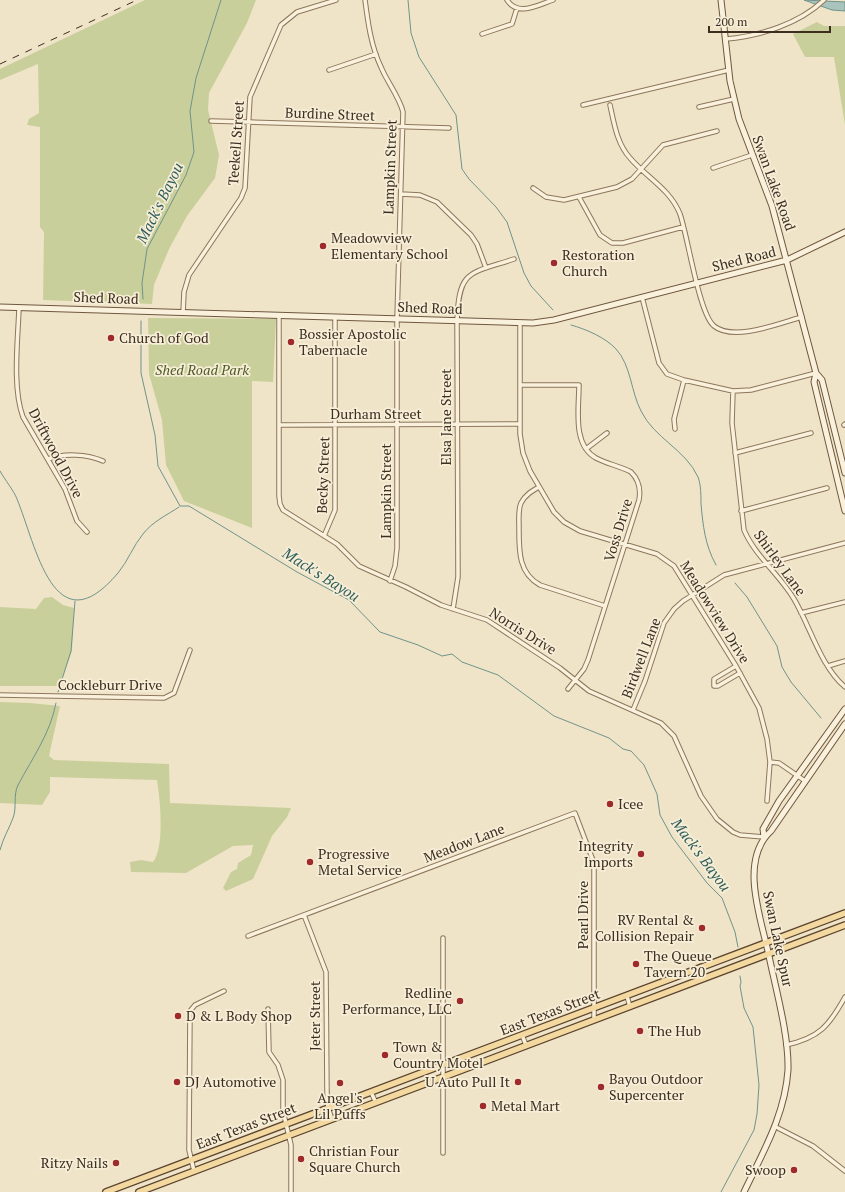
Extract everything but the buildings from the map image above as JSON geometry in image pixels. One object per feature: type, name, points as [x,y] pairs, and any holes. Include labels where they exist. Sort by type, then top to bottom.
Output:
[{"type":"main road","name":"Swan Lake Road","points":[[721,0],[729,70],[741,126],[769,197],[816,373],[822,380],[845,473]]},
{"type":"main road","name":"Shed Road","points":[[0,307],[520,323],[554,320],[787,260],[845,232]]},
{"type":"main road","name":"Swan Lake Road","points":[[816,373],[814,382],[845,511]]},
{"type":"main road","name":"Swan Lake Spur","points":[[744,1192],[776,1127],[786,1088],[786,1045],[769,954],[759,917],[755,890],[757,859],[764,837],[763,829],[796,775],[845,709]]},
{"type":"main road","name":"Swan Lake Spur","points":[[764,837],[771,832],[845,724]]},
{"type":"main road","name":"East Texas Street","points":[[106,1192],[121,1189],[191,1160],[845,913]]},
{"type":"main road","name":"East Texas Street","points":[[139,1192],[845,925]]},
{"type":"street","name":"Teekell Street","points":[[183,313],[184,292],[189,275],[241,198],[245,188],[248,122],[252,89],[281,25],[297,12],[336,0]]},
{"type":"street","name":"Lampkin Street","points":[[365,0],[369,31],[386,79],[401,105],[403,127],[397,319],[397,558],[390,580]]},
{"type":"street","points":[[507,0],[517,8],[528,9],[553,0]]},
{"type":"street","points":[[726,39],[751,36],[776,28],[805,14],[824,0]]},
{"type":"street","points":[[482,34],[512,24],[517,8]]},
{"type":"street","points":[[329,70],[376,54]]},
{"type":"street","points":[[582,105],[729,70]]},
{"type":"street","points":[[699,107],[734,99]]},
{"type":"street","points":[[610,105],[622,145],[630,159],[672,199],[683,227],[706,315],[713,326],[721,330],[736,333],[747,332],[802,317]]},
{"type":"street","name":"Burdine Street","points":[[211,121],[449,128]]},
{"type":"street","points":[[533,188],[541,195],[551,199],[564,200],[622,185],[632,179],[663,145],[717,131]]},
{"type":"street","points":[[713,168],[752,155]]},
{"type":"street","points":[[401,194],[420,195],[437,202],[471,235],[480,251],[486,268]]},
{"type":"street","points":[[579,197],[600,235],[612,243],[623,243],[683,227]]},
{"type":"street","name":"Elsa Jane Street","points":[[453,609],[458,586],[458,300],[461,286],[468,276],[486,268],[514,259]]},
{"type":"street","points":[[642,297],[659,363],[668,374],[684,380],[733,391],[751,390],[816,373]]},
{"type":"street","name":"Driftwood Drive","points":[[19,308],[17,386],[19,407],[23,417],[65,489],[77,521],[87,532]]},
{"type":"street","name":"Norris Drive","points":[[279,316],[280,504],[288,514],[337,544],[359,566],[406,587],[430,601],[487,620],[560,668],[589,691],[661,723],[674,736],[701,796],[717,819],[740,836],[764,837]]},
{"type":"street","name":"Becky Street","points":[[324,536],[335,510],[335,318]]},
{"type":"street","name":"Meadowview Drive","points":[[520,323],[520,424],[523,453],[539,487],[554,512],[572,527],[657,554],[674,566],[736,666],[762,715],[770,762],[767,801]]},
{"type":"street","points":[[675,429],[674,423],[684,380]]},
{"type":"street","points":[[520,385],[579,385],[579,433],[586,449],[607,433]]},
{"type":"street","name":"Shirley Lane","points":[[733,391],[732,423],[741,511],[746,536],[786,587],[828,666],[836,678],[845,687]]},
{"type":"street","name":"Durham Street","points":[[280,425],[520,424]]},
{"type":"street","points":[[735,453],[811,433]]},
{"type":"street","name":"Voss Drive","points":[[568,689],[576,680],[588,660],[639,500],[640,490],[638,481],[631,472],[596,458],[586,449]]},
{"type":"street","points":[[48,459],[60,456],[85,456],[103,461]]},
{"type":"street","points":[[539,487],[525,497],[520,506],[519,552],[524,568],[532,580],[540,585],[605,606]]},
{"type":"street","points":[[741,511],[827,488]]},
{"type":"street","name":"Birdwell Lane","points":[[633,710],[645,681],[664,623],[674,608],[692,594],[724,575],[845,543]]},
{"type":"street","points":[[801,613],[845,602]]},
{"type":"street","name":"Cockleburr Drive","points":[[0,695],[164,698],[174,693],[190,650]]},
{"type":"street","points":[[828,666],[845,661]]},
{"type":"street","points":[[736,666],[714,679],[714,685],[718,686],[740,673]]},
{"type":"street","points":[[770,762],[779,763],[805,781]]},
{"type":"street","name":"Meadow Lane","points":[[248,936],[575,813]]},
{"type":"street","name":"Pearl Drive","points":[[575,813],[594,863],[594,1020]]},
{"type":"street","name":"Jeter Street","points":[[304,916],[326,972],[328,1108],[332,1119]]},
{"type":"street","points":[[443,938],[443,1154]]},
{"type":"street","points":[[194,1171],[189,1150],[190,1010],[195,1005],[224,992]]},
{"type":"street","points":[[626,996],[630,1006]]},
{"type":"street","points":[[786,1045],[807,1040],[820,1032],[830,1022],[845,997]]},
{"type":"street","points":[[268,1008],[268,1047],[270,1055],[278,1065],[282,1074],[283,1111],[290,1135],[291,1192]]},
{"type":"street","points":[[522,1035],[526,1046]]},
{"type":"street","points":[[371,1092],[376,1103]]},
{"type":"street","points":[[776,1127],[813,1146],[845,1171]]},
{"type":"green space","points":[[145,0],[256,0],[247,23],[209,93],[208,110],[219,155],[215,178],[187,216],[169,249],[154,285],[152,304],[43,300],[44,232],[40,227],[40,127],[27,125],[29,119],[39,113],[38,64],[0,80],[0,69]]},
{"type":"green space","points":[[817,22],[824,26],[845,26],[845,125],[834,57],[805,57],[793,34]]},
{"type":"green space","name":"Shed Road Park","points":[[148,318],[276,319],[273,382],[252,381],[252,528],[184,501],[166,465],[162,420],[149,374]]},
{"type":"green space","points":[[52,597],[63,605],[74,608],[72,651],[59,686],[0,686],[0,607],[36,609],[44,598]]},
{"type":"green space","points":[[0,702],[60,706],[49,756],[54,760],[169,764],[170,803],[291,808],[287,817],[272,836],[253,879],[226,891],[223,888],[231,872],[237,869],[238,863],[251,855],[253,845],[233,846],[186,873],[131,872],[130,862],[141,860],[153,862],[157,855],[161,822],[157,780],[50,777],[50,792],[42,805],[0,803]]},
{"type":"water","points":[[804,0],[845,2],[845,11],[832,10]]},
{"type":"waterway","name":"Mack's Bayou","points":[[143,299],[142,283],[147,249],[186,175],[194,152],[190,111],[196,78],[221,0]]},
{"type":"waterway","name":"Mack's Bayou","points":[[408,0],[411,33],[419,57],[456,115],[462,169],[469,179],[496,207],[507,222],[524,273],[531,286],[553,310]]},
{"type":"waterway","name":"Mack's Bayou","points":[[141,321],[141,373],[155,435],[158,466],[180,506],[189,506],[297,572],[349,600],[380,632],[418,645],[442,656],[452,654],[462,662],[498,675],[554,716],[609,738],[623,749],[631,751],[644,765],[657,794],[660,815],[672,837],[707,883],[722,898],[735,932],[738,947]]},
{"type":"waterway","name":"Mack's Bayou","points":[[571,325],[595,334],[607,341],[616,349],[625,363],[641,411],[654,429],[678,451],[693,468],[700,483],[705,535],[709,550],[716,565]]},
{"type":"waterway","points":[[0,471],[16,496],[40,563],[51,582],[63,595],[78,600],[96,594],[118,573],[125,564],[139,539],[147,530],[155,522],[179,507]]},
{"type":"waterway","name":"Mack's Bayou","points":[[735,583],[747,597],[777,646],[782,667],[791,682],[821,718]]},
{"type":"waterway","points":[[58,692],[71,651],[75,601]]},
{"type":"waterway","points":[[0,850],[14,814],[15,797],[18,785],[50,725],[56,703]]},
{"type":"waterway","name":"Mack's Bayou","points":[[721,1192],[754,1130],[757,1114],[759,1085],[753,1027],[744,1008],[740,986],[740,976]]},
{"type":"railway","points":[[0,64],[137,0]]},
{"type":"place","name":"Meadowview Elementary School","points":[[323,246]]},
{"type":"place","name":"Restoration Church","points":[[554,263]]},
{"type":"place","name":"Church of God","points":[[111,338]]},
{"type":"place","name":"Bossier Apostolic Tabernacle","points":[[291,342]]},
{"type":"place","name":"Icee","points":[[610,804]]},
{"type":"place","name":"Integrity Imports","points":[[641,854]]},
{"type":"place","name":"Progressive Metal Service","points":[[310,862]]},
{"type":"place","name":"RV Rental & Collision Repair","points":[[702,928]]},
{"type":"place","name":"The Queue Tavern 20","points":[[636,964]]},
{"type":"place","name":"Redline Performance, LLC","points":[[460,1001]]},
{"type":"place","name":"D & L Body Shop","points":[[178,1016]]},
{"type":"place","name":"The Hub","points":[[640,1031]]},
{"type":"place","name":"Town & Country Motel","points":[[385,1055]]},
{"type":"place","name":"DJ Automotive","points":[[177,1082]]},
{"type":"place","name":"U Auto Pull It","points":[[518,1082]]},
{"type":"place","name":"Angel's Lil Puffs","points":[[340,1083]]},
{"type":"place","name":"Bayou Outdoor Supercenter","points":[[601,1087]]},
{"type":"place","name":"Metal Mart","points":[[483,1106]]},
{"type":"place","name":"Christian Four Square Church","points":[[301,1159]]},
{"type":"place","name":"Ritzy Nails","points":[[116,1163]]},
{"type":"place","name":"Swoop","points":[[794,1170]]}]
